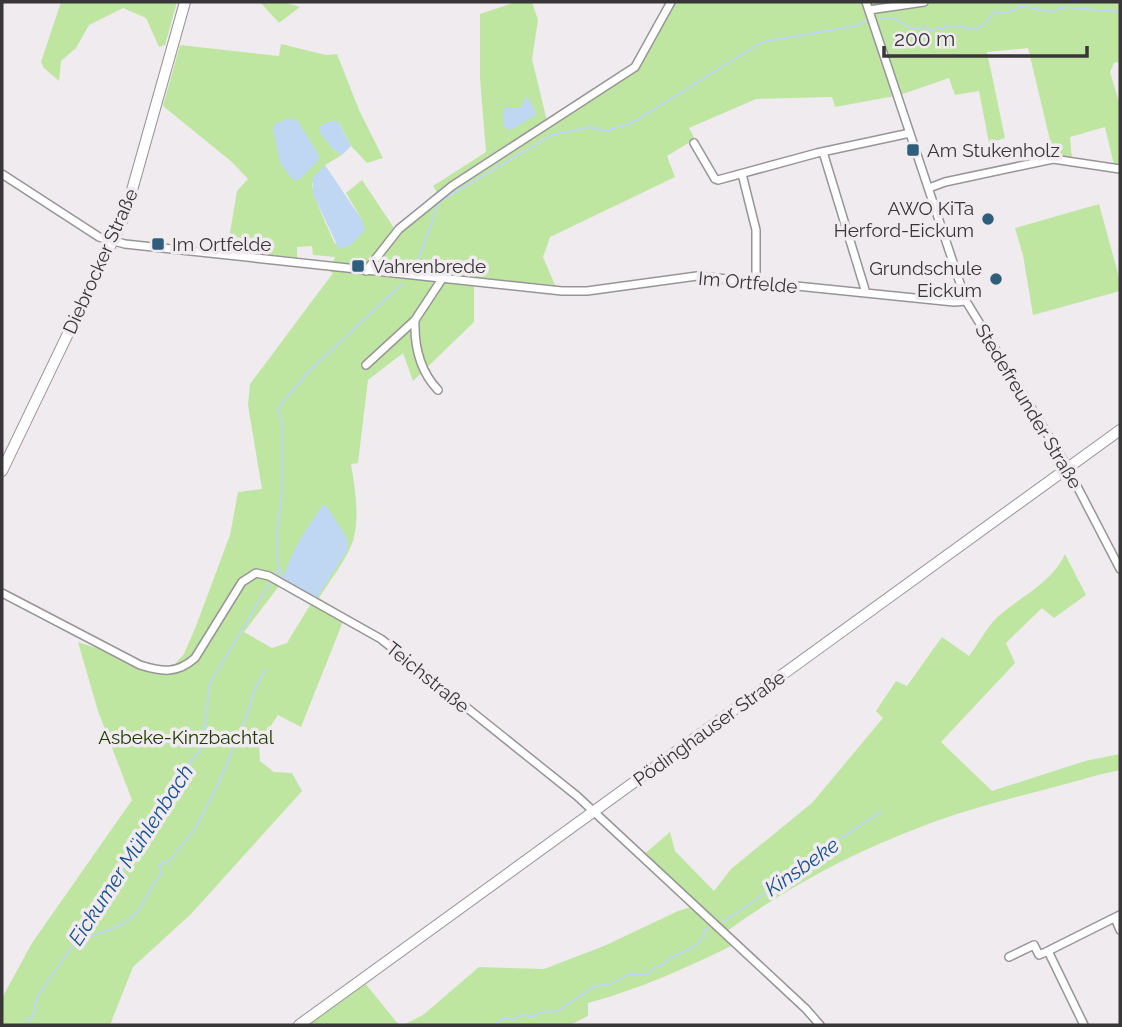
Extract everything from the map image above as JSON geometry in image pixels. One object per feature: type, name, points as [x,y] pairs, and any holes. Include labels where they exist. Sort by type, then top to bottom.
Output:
[{"type":"street","name":"Diebrocker Straße","points":[[2,471],[113,241],[134,188],[185,2]]},
{"type":"street","points":[[366,271],[399,229],[453,186],[635,68],[671,2]]},
{"type":"street","points":[[867,6],[924,2]]},
{"type":"street","name":"Stedefreunder Straße","points":[[867,6],[966,301],[1067,468],[1120,569]]},
{"type":"street","points":[[694,143],[718,180],[823,152],[910,133]]},
{"type":"street","points":[[823,152],[866,293]]},
{"type":"street","points":[[929,188],[945,182],[1053,159],[1120,169]]},
{"type":"street","name":"Im Ortfelde","points":[[2,174],[99,237],[113,241],[574,292],[691,276],[966,301]]},
{"type":"street","points":[[741,174],[756,230],[756,282]]},
{"type":"street","points":[[366,365],[415,320],[442,279]]},
{"type":"street","points":[[415,320],[421,366],[438,390]]},
{"type":"street","name":"Pödinghauser Straße","points":[[299,1025],[1120,430]]},
{"type":"street","name":"Teichstraße","points":[[2,593],[140,666],[157,671],[173,671],[195,658],[242,582],[256,573],[277,580],[381,639],[594,811],[820,1025]]},
{"type":"street","points":[[1009,957],[1034,945],[1039,955],[1117,916],[1120,930]]},
{"type":"street","points":[[1048,951],[1084,1025]]},
{"type":"green space","points":[[61,2],[177,2],[165,45],[159,47],[146,18],[123,8],[89,25],[76,48],[61,61],[59,81],[41,62]]},
{"type":"green space","points":[[260,2],[283,2],[300,7],[279,23]]},
{"type":"green space","name":"Asbeke-Kinzbachtal","points":[[516,2],[532,2],[538,20],[532,59],[547,121],[636,61],[647,38],[653,36],[673,2],[1120,2],[1120,62],[1114,63],[1110,72],[1120,105],[1120,166],[1114,165],[1105,127],[1070,137],[1072,160],[1054,157],[1028,48],[987,52],[1005,138],[989,143],[979,91],[955,95],[949,78],[900,95],[835,107],[832,97],[756,99],[689,128],[695,139],[667,156],[675,177],[550,237],[543,257],[555,285],[474,278],[474,322],[413,381],[403,353],[368,380],[358,463],[351,464],[356,503],[353,541],[319,598],[346,614],[301,727],[278,715],[259,743],[260,761],[274,772],[292,773],[302,791],[191,914],[133,967],[110,1025],[2,1025],[2,998],[32,943],[132,800],[98,711],[78,642],[157,668],[173,666],[184,654],[230,535],[238,492],[262,489],[248,405],[250,384],[333,273],[330,272],[335,257],[313,255],[312,246],[297,247],[297,259],[227,250],[237,191],[248,179],[232,162],[163,106],[180,45],[279,56],[281,44],[326,55],[337,54],[359,110],[383,158],[367,163],[351,146],[339,123],[320,132],[334,150],[342,155],[325,165],[312,184],[318,206],[335,244],[362,220],[346,193],[362,180],[394,228],[438,194],[433,186],[486,152],[480,78],[480,14]],"holes":[[[279,586],[310,605],[287,643],[272,648],[244,632]]]},
{"type":"green space","points":[[1099,204],[1120,281],[1120,291],[1033,315],[1023,255],[1015,228]]},
{"type":"green space","points":[[1065,554],[1086,595],[1054,618],[1042,608],[1006,643],[1015,663],[941,742],[992,791],[1085,761],[1120,754],[1120,770],[966,811],[871,847],[796,886],[726,932],[737,943],[664,977],[588,1003],[588,1016],[570,1025],[403,1025],[423,1015],[479,967],[544,969],[694,906],[641,857],[670,832],[675,851],[714,891],[731,869],[812,803],[883,718],[876,711],[896,681],[907,686],[942,637],[969,656],[997,617],[1046,580]]},
{"type":"green space","points":[[364,982],[399,1025],[291,1025],[342,990]]},
{"type":"water","points":[[527,96],[537,114],[511,130],[504,127],[503,111],[507,107],[521,107]]},
{"type":"water","points":[[291,118],[297,120],[319,155],[318,161],[300,179],[293,180],[280,163],[273,128],[276,123]]},
{"type":"water","points":[[333,120],[339,123],[351,146],[342,155],[334,150],[319,132],[320,126]]},
{"type":"water","points":[[325,165],[362,220],[365,230],[351,245],[339,249],[313,194],[313,177]]},
{"type":"water","points":[[323,505],[326,505],[347,538],[348,549],[317,598],[283,578],[300,540]]},
{"type":"waterway","name":"Eickumer Mühlenbach","points":[[880,18],[894,18],[911,28],[933,30],[952,26],[978,29],[994,12],[1007,13],[1022,6],[1051,12],[1064,7],[1120,12]]},
{"type":"waterway","name":"Eickumer Mühlenbach","points":[[417,264],[439,202],[552,135],[590,127],[606,131],[632,123],[762,42],[855,26],[866,21]]},
{"type":"waterway","name":"Eickumer Mühlenbach","points":[[274,576],[278,569],[277,533],[282,494],[282,423],[278,408],[310,370],[402,284]]},
{"type":"waterway","points":[[279,569],[283,578]]},
{"type":"waterway","name":"Eickumer Mühlenbach","points":[[26,1025],[28,1019],[33,1017],[37,997],[136,854],[167,799],[199,752],[203,742],[210,683],[271,581]]},
{"type":"waterway","points":[[77,943],[130,919],[143,904],[162,872],[159,866],[163,862],[167,864],[195,829],[218,785],[248,713],[254,691],[266,669]]},
{"type":"waterway","name":"Kinsbeke","points":[[723,922],[775,887],[778,880],[785,875],[881,812]]},
{"type":"waterway","name":"Kinsbeke","points":[[475,1025],[496,1024],[502,1019],[514,1019],[521,1015],[533,1016],[542,1012],[558,1011],[595,986],[611,984],[629,974],[649,974],[653,968],[694,946],[710,927]]},
{"type":"place","name":"Am Stukenholz","points":[[913,150]]},
{"type":"place","name":"AWO KiTa Herford-Eickum","points":[[988,219]]},
{"type":"place","name":"Im Ortfelde","points":[[158,244]]},
{"type":"place","name":"Vahrenbrede","points":[[358,266]]},
{"type":"place","name":"Grundschule Eickum","points":[[996,279]]}]
